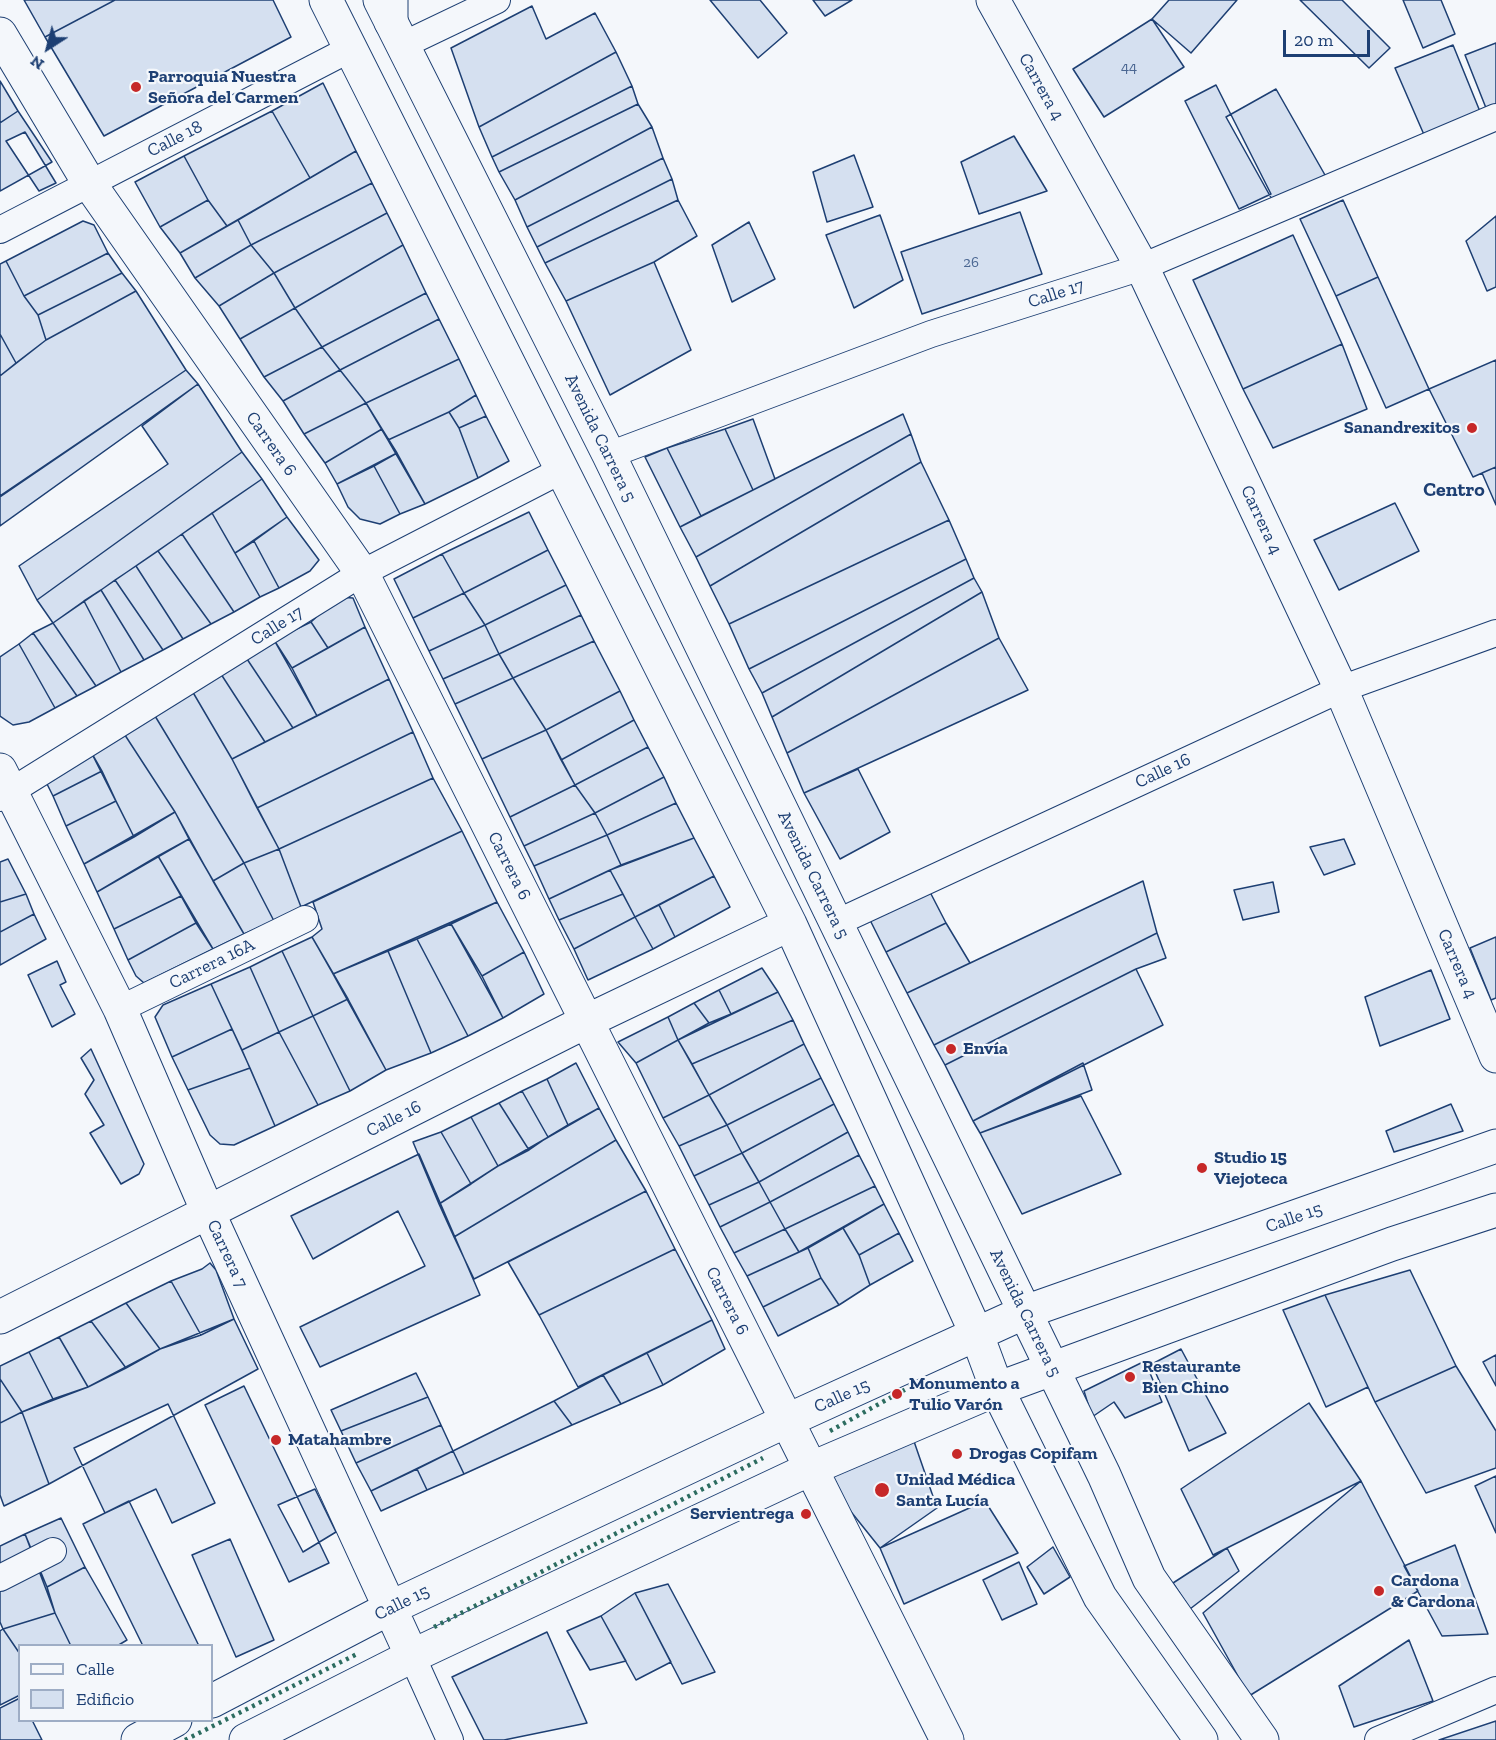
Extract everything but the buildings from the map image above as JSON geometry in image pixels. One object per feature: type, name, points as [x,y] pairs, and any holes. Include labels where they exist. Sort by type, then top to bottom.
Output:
[{"type":"main road","points":[[326,0],[790,924],[977,1335],[998,1389],[1100,1597],[1201,1740]]},
{"type":"main road","name":"Carrera 4","points":[[993,0],[1142,267],[1341,689],[1496,1056]]},
{"type":"main road","name":"Avenida Carrera 5","points":[[391,17],[609,455],[1104,1475],[1149,1578],[1262,1740]]},
{"type":"main road","name":"Carrera 6","points":[[0,34],[89,183],[362,573],[947,1740]]},
{"type":"main road","name":"Carrera 7","points":[[4,786],[120,1009],[208,1212],[412,1656]]},
{"type":"main road","name":"Calle 16","points":[[0,1317],[587,1022],[790,924]]},
{"type":"main road","name":"Calle 15","points":[[213,1700],[390,1608],[786,1420],[1025,1312],[1496,1146]]},
{"type":"main road","points":[[246,1740],[412,1656],[810,1469],[998,1389],[1051,1367],[1392,1244],[1496,1210]]},
{"type":"main road","points":[[138,1740],[171,1722]]},
{"type":"street","points":[[391,17],[497,0]]},
{"type":"street","name":"Calle 18","points":[[0,230],[350,49]]},
{"type":"street","name":"Calle 17","points":[[609,455],[931,334],[1142,267],[1496,117]]},
{"type":"street","name":"Calle 17","points":[[4,786],[362,573],[562,470]]},
{"type":"street","name":"Calle 16","points":[[836,923],[1341,689],[1496,633]]},
{"type":"street","name":"Carrera 16A","points":[[120,1009],[305,919]]},
{"type":"street","points":[[0,1578],[53,1551]]},
{"type":"street","name":"Carrera 7","points":[[412,1656],[450,1740]]},
{"type":"street","points":[[1378,1740],[1496,1689]]},
{"type":"hedge","points":[[830,1431],[926,1378]]},
{"type":"hedge","points":[[434,1627],[763,1458]]},
{"type":"hedge","points":[[185,1740],[357,1654]]},
{"type":"place","name":"Parroquia Nuestra Señora del Carmen","points":[[136,87]]},
{"type":"place","name":"Sanandrexitos","points":[[1472,428]]},
{"type":"place","name":"Envía","points":[[951,1049]]},
{"type":"place","name":"Studio 15 Viejoteca","points":[[1202,1168]]},
{"type":"place","name":"Restaurante Bien Chino","points":[[1130,1377]]},
{"type":"place","name":"Monumento a Tulio Varón","points":[[897,1394]]},
{"type":"place","name":"Matahambre","points":[[276,1440]]},
{"type":"place","name":"Drogas Copifam","points":[[957,1454]]},
{"type":"place","name":"Unidad Médica Santa Lucía","points":[[882,1490]]},
{"type":"place","name":"Servientrega","points":[[806,1514]]},
{"type":"place","name":"Cardona & Cardona","points":[[1379,1591]]},
{"type":"district","name":"Centro","points":[[1454,490]]}]
